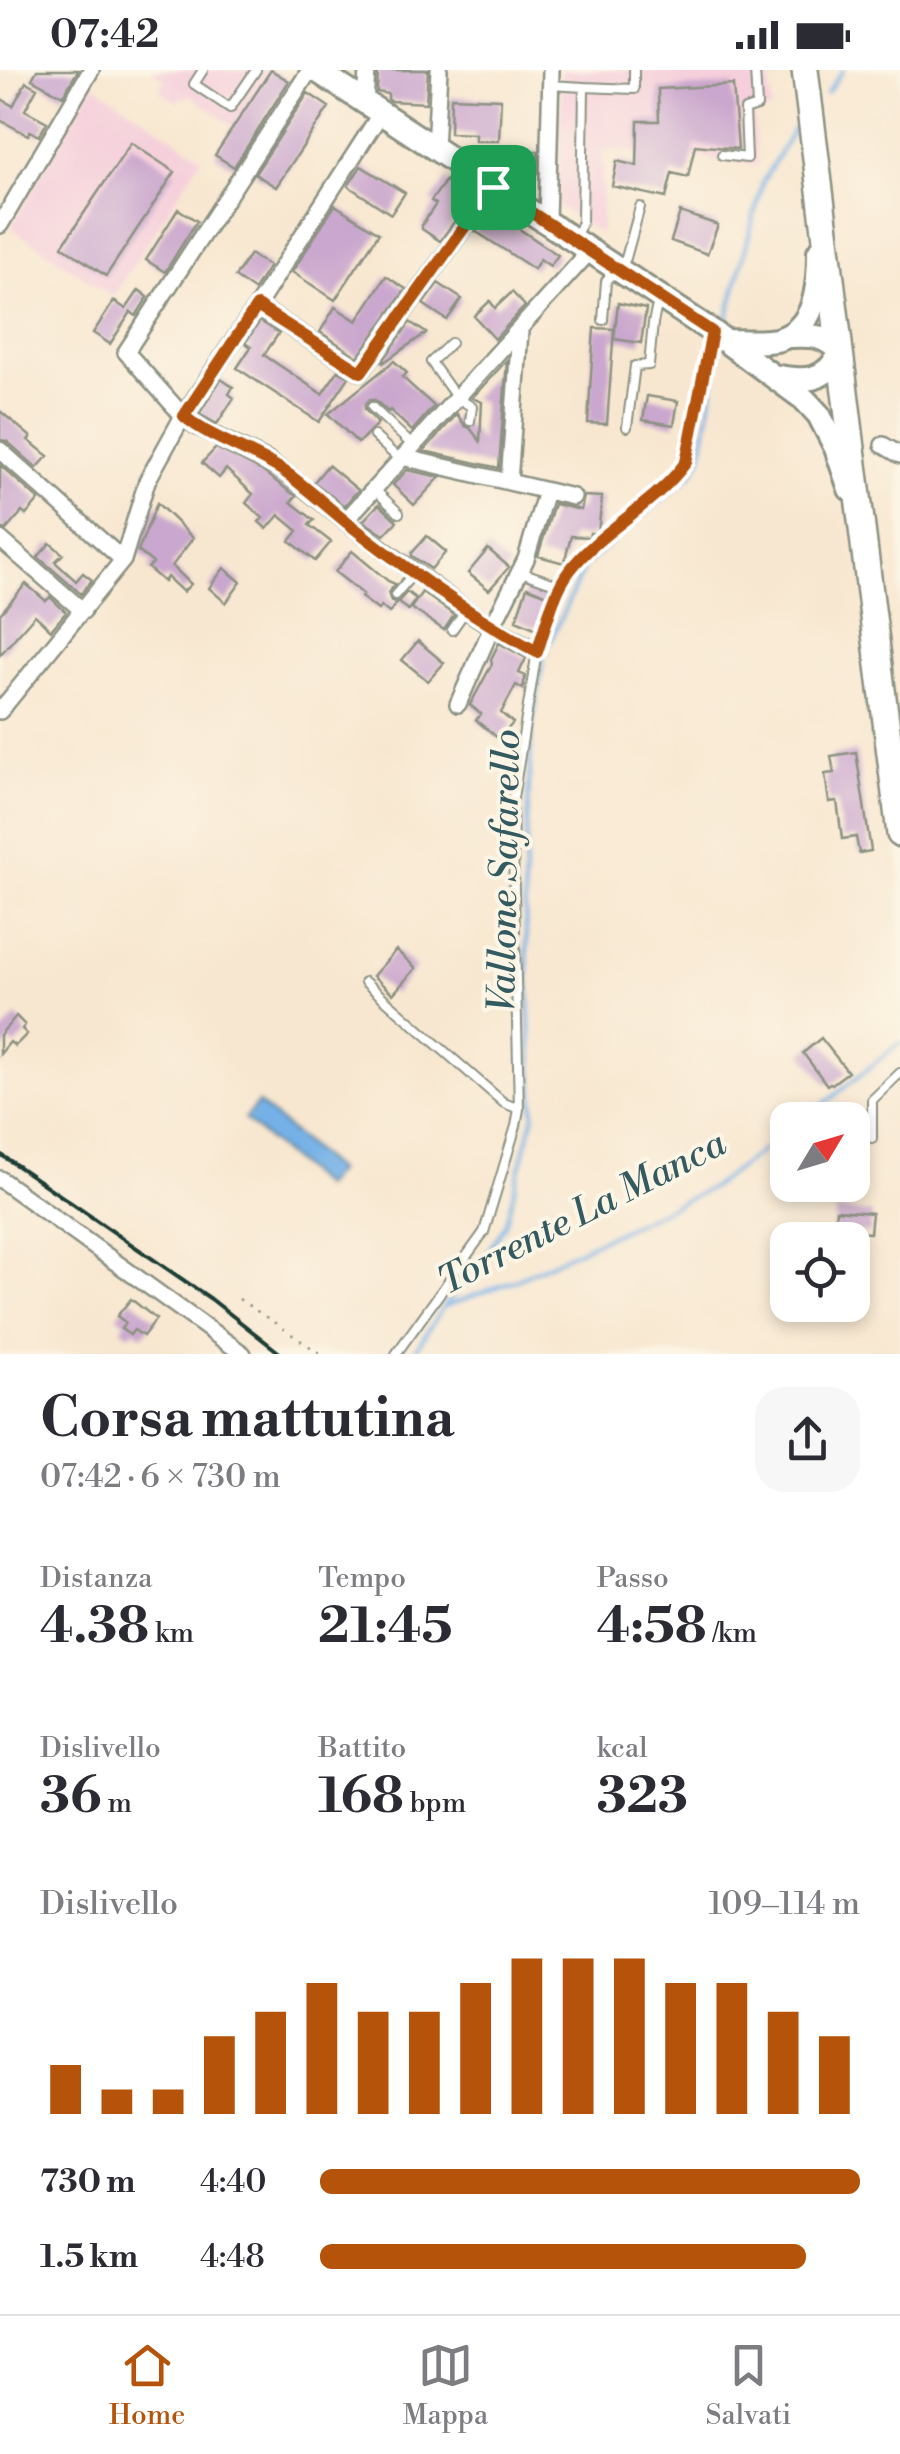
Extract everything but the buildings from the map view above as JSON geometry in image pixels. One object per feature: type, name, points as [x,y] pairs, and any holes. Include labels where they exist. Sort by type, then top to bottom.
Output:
[{"type":"main road","points":[[313,70],[720,336],[804,399],[819,415],[836,448],[860,520]]},
{"type":"main road","points":[[805,70],[900,834]]},
{"type":"main road","points":[[790,336],[804,321],[817,294],[820,197]]},
{"type":"main road","points":[[720,336],[771,341],[790,336],[820,337],[841,352]]},
{"type":"main road","points":[[772,375],[810,379],[825,373],[841,352]]},
{"type":"street","points":[[0,224],[91,70]]},
{"type":"street","points":[[313,70],[126,352],[196,426],[287,474],[414,573],[492,627],[537,652]]},
{"type":"street","points":[[0,711],[123,560],[147,481],[184,416],[257,306],[373,108],[367,70]]},
{"type":"street","points":[[435,148],[439,70]]},
{"type":"street","points":[[547,221],[550,78]]},
{"type":"street","points":[[257,306],[361,372],[493,187]]},
{"type":"street","points":[[345,522],[520,331],[582,245]]},
{"type":"street","points":[[509,482],[520,331]]},
{"type":"street","points":[[883,445],[900,455]]},
{"type":"street","points":[[0,450],[123,560]]},
{"type":"street","points":[[404,454],[573,497]]},
{"type":"street","points":[[458,704],[521,572],[546,491]]},
{"type":"street","points":[[0,539],[83,612]]},
{"type":"street","points":[[0,1179],[243,1354]]},
{"type":"lane","points":[[203,70],[194,84],[230,108],[256,70]]},
{"type":"lane","points":[[550,78],[584,87],[634,88],[634,70]]},
{"type":"lane","points":[[722,155],[746,158],[745,110],[757,106],[755,70]]},
{"type":"lane","points":[[582,245],[584,87]]},
{"type":"lane","points":[[603,320],[606,281],[626,258],[640,206]]},
{"type":"lane","points":[[627,427],[635,366],[649,365],[659,296]]},
{"type":"lane","points":[[451,343],[431,362],[456,397],[472,407],[470,421]]},
{"type":"lane","points":[[372,407],[404,454]]},
{"type":"lane","points":[[374,436],[404,454]]},
{"type":"lane","points":[[374,489],[400,513]]},
{"type":"lane","points":[[521,572],[561,586]]},
{"type":"lane","points":[[395,595],[414,573]]},
{"type":"lane","points":[[452,630],[466,610]]},
{"type":"lane","points":[[396,1354],[484,1232],[519,1110],[512,804],[537,652]]},
{"type":"lane","points":[[365,982],[504,1103],[519,1110]]},
{"type":"lane","points":[[872,1138],[872,1100],[900,1073]]},
{"type":"path","points":[[537,652],[567,574],[686,462],[720,336]]},
{"type":"path","points":[[239,1298],[320,1354]]},
{"type":"shaded area","points":[[151,70],[271,70],[234,126],[189,94],[178,102],[159,91],[165,79]]},
{"type":"shaded area","points":[[562,70],[769,70],[772,110],[754,114],[757,165],[603,150],[601,234],[557,206]]},
{"type":"shaded area","points":[[93,84],[202,157],[113,297],[11,227]]},
{"type":"water","points":[[258,1103],[337,1171],[323,1187],[244,1119]]},
{"type":"waterway","name":"Vallone Safarello","points":[[827,93],[843,70]]},
{"type":"waterway","name":"Vallone Safarello","points":[[726,324],[763,181],[794,129]]},
{"type":"waterway","name":"Vallone Safarello","points":[[443,1307],[481,1262],[505,1225],[534,1115],[524,887],[532,727],[544,655],[585,565],[692,474],[701,459],[719,353]]},
{"type":"waterway","name":"Torrente La Manca","points":[[826,1102],[900,1043]]},
{"type":"waterway","name":"Torrente La Manca","points":[[413,1354],[443,1307],[511,1282],[711,1188],[770,1145]]},
{"type":"railway","points":[[0,1154],[211,1299],[281,1354]]},
{"type":"route","points":[[493,187],[712,332],[686,462],[567,574],[537,652],[492,627],[414,573],[268,461],[196,426],[184,416],[257,306],[361,372],[493,187]]}]
